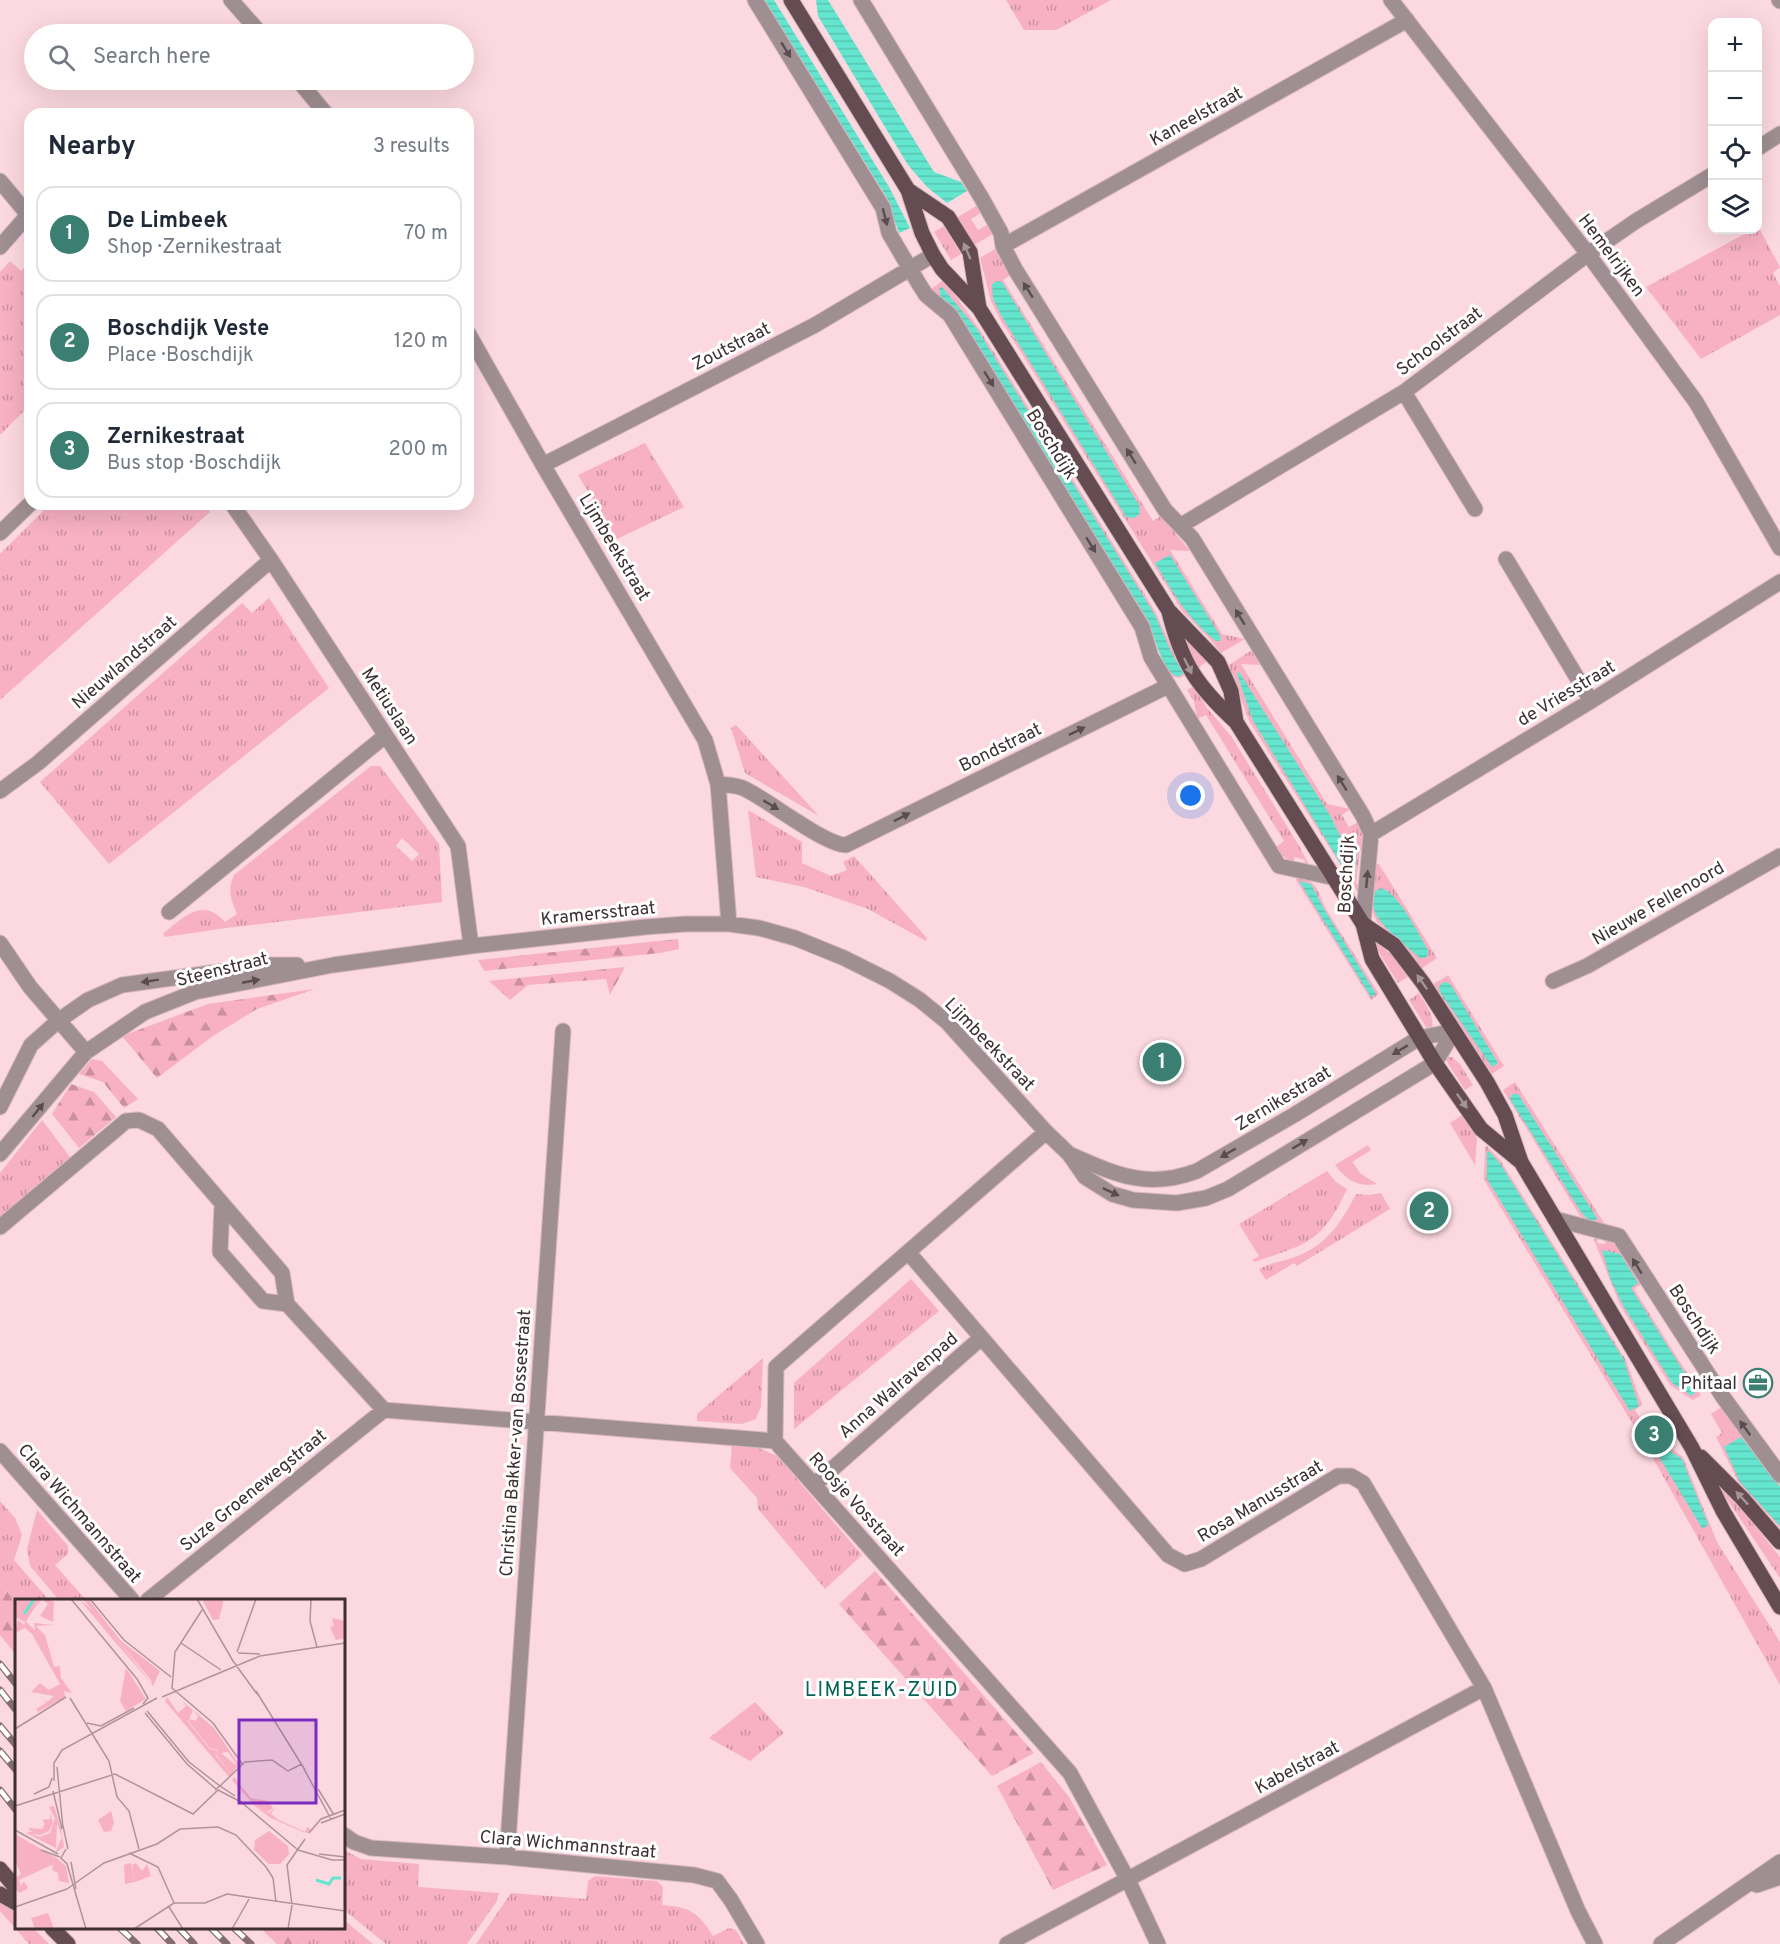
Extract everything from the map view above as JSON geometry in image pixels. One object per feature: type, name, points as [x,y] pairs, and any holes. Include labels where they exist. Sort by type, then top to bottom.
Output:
[{"type":"main road","name":"Boschdijk","points":[[791,0],[908,190],[922,233],[942,269],[979,308],[1169,611],[1218,662],[1231,691],[1236,722]]},
{"type":"main road","name":"Boschdijk","points":[[908,190],[948,217],[970,252],[979,308]]},
{"type":"main road","name":"Boschdijk","points":[[1169,611],[1177,642],[1194,677],[1215,703],[1236,722],[1335,878],[1363,924],[1372,959],[1434,1063],[1481,1130],[1521,1162]]},
{"type":"main road","name":"Boschdijk","points":[[1363,924],[1394,945],[1423,983],[1454,1031],[1505,1115],[1521,1162],[1692,1448],[1723,1511],[1780,1607]]},
{"type":"main road","name":"Boschdijk","points":[[1692,1448],[1742,1498],[1780,1542]]},
{"type":"main road","points":[[0,1869],[15,1887]]},
{"type":"main road","points":[[0,1894],[15,1902]]},
{"type":"main road","points":[[53,1929],[68,1944]]},
{"type":"street","points":[[231,0],[252,24]]},
{"type":"street","name":"Boschdijk","points":[[755,0],[883,208],[889,233],[926,295],[950,315],[1142,627],[1151,657],[1279,866],[1335,878]]},
{"type":"street","name":"Boschdijk","points":[[861,0],[981,197],[1001,233],[1003,246],[1015,269],[1165,510],[1192,538],[1363,816],[1371,834],[1363,924]]},
{"type":"street","name":"Hemelrijken","points":[[1391,0],[1588,254],[1696,402],[1780,548]]},
{"type":"street","name":"Kaneelstraat","points":[[1003,246],[1407,20]]},
{"type":"street","points":[[306,90],[321,108]]},
{"type":"street","points":[[1762,145],[1780,134]]},
{"type":"street","name":"Schoolstraat","points":[[1180,526],[1404,392],[1588,254],[1636,221],[1708,178]]},
{"type":"street","points":[[0,181],[24,210]]},
{"type":"street","points":[[0,247],[24,221]]},
{"type":"street","name":"Zoutstraat","points":[[543,465],[815,325],[933,255]]},
{"type":"street","name":"Lijmbeekstraat","points":[[474,344],[543,465],[700,727],[712,758],[718,784],[729,924],[759,928],[795,938],[844,958],[890,981],[920,1000],[947,1022],[1046,1132]]},
{"type":"street","points":[[1404,392],[1476,509]]},
{"type":"street","points":[[0,533],[24,510]]},
{"type":"street","name":"Metiuslaan","points":[[236,510],[458,846],[471,946]]},
{"type":"street","points":[[1506,559],[1591,700]]},
{"type":"street","name":"Nieuwlandstraat","points":[[0,791],[38,763],[271,560]]},
{"type":"street","name":"de Vriesstraat","points":[[1371,834],[1780,582]]},
{"type":"street","name":"Bondstraat","points":[[718,784],[743,788],[834,842],[841,845],[850,844],[1168,686]]},
{"type":"street","points":[[169,912],[385,736]]},
{"type":"street","name":"Nieuwe Fellenoord","points":[[1553,981],[1596,960],[1780,856]]},
{"type":"street","name":"Kramersstraat","points":[[471,946],[645,927],[729,924]]},
{"type":"street","points":[[0,943],[30,987],[86,1052]]},
{"type":"street","name":"Steenstraat","points":[[0,1154],[86,1052],[145,1012],[195,992],[333,965],[471,946]]},
{"type":"street","name":"Steenstraat","points":[[0,1107],[31,1045],[58,1021],[88,1000],[122,986],[269,965],[333,965]]},
{"type":"street","name":"Christina Bakker-van Bossestraat","points":[[507,1857],[563,1031]]},
{"type":"street","name":"Zernikestraat","points":[[1069,1154],[1115,1174],[1145,1180],[1166,1180],[1184,1176],[1197,1171],[1294,1115],[1419,1038],[1454,1031]]},
{"type":"street","name":"Zernikestraat","points":[[1046,1132],[1069,1154],[1085,1178],[1112,1194],[1154,1203],[1178,1203],[1206,1198],[1228,1189],[1434,1063],[1454,1031]]},
{"type":"street","points":[[0,1227],[126,1121],[139,1120],[158,1130],[282,1273],[287,1304],[384,1410],[775,1441],[776,1367],[1046,1132]]},
{"type":"street","points":[[222,1204],[220,1252],[263,1301],[287,1304]]},
{"type":"street","name":"Boschdijk","points":[[1555,1220],[1619,1236],[1723,1397],[1780,1475]]},
{"type":"street","name":"Rosa Manusstraat","points":[[908,1252],[1168,1555],[1185,1564],[1201,1559],[1338,1476],[1351,1476],[1363,1483],[1484,1688],[1578,1911],[1595,1944]]},
{"type":"street","name":"Anna Walravenpad","points":[[814,1485],[981,1338]]},
{"type":"street","name":"Suze Groenewegstraat","points":[[149,1599],[384,1410]]},
{"type":"street","name":"Roosje Vosstraat","points":[[775,1441],[1070,1773],[1128,1880],[1158,1944]]},
{"type":"street","name":"Clara Wichmannstraat","points":[[0,1451],[131,1599]]},
{"type":"street","name":"Kabelstraat","points":[[1007,1944],[1484,1688]]},
{"type":"street","name":"Clara Wichmannstraat","points":[[345,1836],[354,1842],[372,1848],[507,1857],[694,1875],[717,1881],[731,1900],[756,1944]]},
{"type":"street","points":[[1661,1944],[1780,1862]]},
{"type":"street","points":[[1738,1893],[1780,1877]]},
{"type":"green space","points":[[1006,0],[1111,0],[1056,30],[1024,30]]},
{"type":"green space","points":[[978,205],[982,212],[971,219],[978,230],[989,224],[993,234],[974,245],[956,218]]},
{"type":"green space","points":[[944,226],[961,254],[951,260],[934,232]]},
{"type":"green space","points":[[1762,233],[1780,267],[1773,273],[1780,286],[1780,315],[1701,359],[1646,287],[1745,234]]},
{"type":"green space","points":[[998,247],[1012,274],[1003,280],[1153,521],[1161,516],[1190,551],[1170,550],[1222,634],[1245,639],[1221,653],[1183,612],[1000,319],[991,301],[980,258]]},
{"type":"green space","points":[[10,261],[21,271],[24,268],[24,411],[0,435],[0,272]]},
{"type":"green space","points":[[942,281],[949,287],[980,330],[1155,611],[1186,674],[1180,678],[1170,676],[1145,617],[931,289]]},
{"type":"green space","points":[[645,443],[684,507],[617,539],[578,475]]},
{"type":"green space","points":[[44,510],[209,510],[210,512],[0,700],[0,554]]},
{"type":"green space","points":[[269,598],[329,688],[109,864],[40,782],[242,603],[252,613]]},
{"type":"green space","points":[[1183,636],[1208,661],[1199,667],[1186,647]]},
{"type":"green space","points":[[1252,650],[1262,665],[1241,664],[1327,804],[1350,809],[1342,815],[1349,827],[1358,822],[1363,832],[1365,851],[1360,851],[1356,884],[1361,884],[1359,894],[1249,721],[1229,665]]},
{"type":"green space","points":[[1194,686],[1207,708],[1231,736],[1309,865],[1304,865],[1305,860],[1295,857],[1293,863],[1281,855],[1276,847],[1284,841],[1206,715],[1197,719],[1194,701],[1187,690]]},
{"type":"green space","points":[[736,725],[819,816],[745,773],[731,728]]},
{"type":"green space","points":[[371,766],[380,766],[439,844],[442,902],[165,937],[163,934],[193,912],[209,911],[217,914],[225,922],[237,914],[231,895],[234,875]],"holes":[[[402,838],[419,854],[412,861],[396,846]]]},
{"type":"green space","points":[[748,810],[802,842],[802,863],[831,876],[847,870],[843,862],[854,856],[927,938],[926,941],[868,909],[804,887],[756,877]]},
{"type":"green space","points":[[1376,864],[1379,864],[1437,958],[1421,969],[1410,953],[1377,922],[1374,915],[1372,894]]},
{"type":"green space","points":[[1298,877],[1310,881],[1316,887],[1326,909],[1379,994],[1371,1000],[1296,880]]},
{"type":"green space","points":[[678,939],[679,949],[660,953],[484,971],[478,960]]},
{"type":"green space","points":[[1375,939],[1409,976],[1398,983],[1372,941]]},
{"type":"green space","points":[[625,967],[610,995],[606,979],[528,985],[510,1000],[489,981]]},
{"type":"green space","points":[[1448,975],[1504,1066],[1492,1074],[1432,985]]},
{"type":"green space","points":[[315,989],[257,1009],[213,1036],[157,1078],[122,1036],[208,1004]]},
{"type":"green space","points":[[1419,993],[1431,1015],[1432,1029],[1428,1030],[1409,1000]]},
{"type":"green space","points":[[1448,1057],[1452,1057],[1460,1064],[1473,1085],[1465,1090],[1447,1062]]},
{"type":"green space","points":[[92,1059],[102,1061],[138,1099],[124,1108],[103,1082],[79,1074]]},
{"type":"green space","points":[[1515,1082],[1604,1223],[1602,1225],[1580,1216],[1503,1090]]},
{"type":"green space","points":[[71,1084],[94,1092],[116,1117],[79,1148],[52,1114]]},
{"type":"green space","points":[[1462,1115],[1477,1138],[1475,1165],[1450,1123]]},
{"type":"green space","points":[[42,1120],[70,1157],[0,1217],[0,1173]]},
{"type":"green space","points":[[1368,1145],[1371,1150],[1352,1162],[1361,1174],[1377,1184],[1364,1185],[1353,1182],[1335,1165]]},
{"type":"green space","points":[[1485,1146],[1500,1160],[1626,1360],[1642,1405],[1635,1410],[1644,1425],[1636,1429],[1484,1180]]},
{"type":"green space","points":[[1327,1171],[1336,1182],[1347,1189],[1338,1207],[1321,1231],[1300,1245],[1254,1262],[1252,1260],[1259,1256],[1239,1224]]},
{"type":"green space","points":[[1381,1193],[1390,1209],[1297,1266],[1294,1263],[1266,1280],[1259,1269],[1295,1257],[1324,1240],[1339,1223],[1356,1194]]},
{"type":"green space","points":[[1595,1238],[1598,1238],[1597,1243],[1605,1244],[1606,1240],[1612,1243],[1627,1259],[1642,1284],[1634,1289],[1701,1395],[1693,1400],[1670,1385],[1620,1305]]},
{"type":"green space","points":[[911,1279],[939,1311],[794,1429],[794,1383]]},
{"type":"green space","points":[[763,1358],[761,1406],[756,1419],[742,1424],[697,1421],[697,1414]]},
{"type":"green space","points":[[1722,1407],[1780,1485],[1780,1528],[1739,1483],[1716,1437],[1722,1433],[1711,1414]]},
{"type":"green space","points":[[1648,1431],[1659,1447],[1665,1444],[1683,1457],[1717,1542],[1780,1642],[1780,1685],[1640,1435]]},
{"type":"green space","points":[[732,1445],[754,1446],[777,1456],[862,1555],[825,1589],[758,1509],[757,1498],[730,1468]]},
{"type":"green space","points":[[1718,1484],[1722,1485],[1780,1557],[1780,1578],[1718,1486]]},
{"type":"green space","points":[[0,1501],[15,1518],[22,1535],[14,1560],[48,1599],[15,1599],[15,1601],[0,1583]]},
{"type":"green space","points":[[37,1510],[68,1546],[68,1554],[55,1565],[85,1599],[58,1599],[30,1566],[27,1549]]},
{"type":"green space","points":[[875,1571],[1034,1753],[992,1776],[839,1604]]},
{"type":"green space","points":[[0,1583],[15,1601],[15,1654],[0,1635]]},
{"type":"green space","points":[[755,1702],[784,1733],[750,1761],[709,1738]]},
{"type":"green space","points":[[1041,1762],[1069,1797],[1107,1865],[1053,1890],[997,1786]]},
{"type":"green space","points":[[345,1851],[361,1859],[419,1864],[418,1887],[499,1893],[497,1901],[467,1944],[386,1944],[345,1911]]},
{"type":"green space","points":[[595,1876],[657,1881],[663,1887],[662,1905],[680,1907],[692,1912],[703,1921],[713,1936],[729,1928],[736,1930],[744,1944],[476,1944],[511,1893],[586,1899],[588,1881]]},
{"type":"green space","points":[[0,1899],[15,1909],[15,1928],[0,1911]]},
{"type":"green space","points":[[450,1920],[470,1933],[463,1944],[434,1944]]},
{"type":"green space","points":[[345,1921],[373,1944],[304,1944],[291,1929],[345,1929]]},
{"type":"green space","points":[[16,1929],[34,1929],[49,1944],[29,1944]]},
{"type":"green space","points":[[261,1929],[291,1929],[304,1944],[277,1944]]},
{"type":"shaded area","points":[[764,0],[774,0],[889,187],[910,228],[899,233],[887,198]]},
{"type":"shaded area","points":[[816,0],[828,0],[934,172],[961,182],[967,191],[947,203],[927,187],[908,165],[818,16]]},
{"type":"shaded area","points":[[997,281],[1002,282],[1139,505],[1140,513],[1135,518],[1126,517],[1002,317],[993,299],[992,284]]},
{"type":"shaded area","points":[[942,287],[977,329],[1155,615],[1173,656],[1184,673],[1178,677],[1167,667],[1148,620],[955,312],[941,299],[939,288]]},
{"type":"shaded area","points":[[1170,555],[1221,637],[1220,641],[1216,641],[1189,614],[1155,563]]},
{"type":"shaded area","points":[[1239,672],[1340,834],[1354,847],[1357,853],[1354,876],[1349,877],[1253,721],[1237,674]]},
{"type":"shaded area","points":[[1299,881],[1311,884],[1376,994],[1371,997]]},
{"type":"shaded area","points":[[1380,888],[1394,897],[1407,914],[1428,950],[1425,958],[1420,958],[1388,930],[1378,917],[1374,909],[1374,902],[1375,892]]},
{"type":"shaded area","points":[[1446,982],[1451,985],[1498,1063],[1492,1067],[1440,992],[1439,987]]},
{"type":"shaded area","points":[[1512,1094],[1518,1094],[1597,1218],[1594,1222],[1588,1220],[1581,1212],[1510,1099]]},
{"type":"shaded area","points":[[1489,1151],[1501,1165],[1624,1360],[1639,1406],[1630,1411],[1487,1179],[1487,1152]]},
{"type":"shaded area","points":[[1602,1250],[1620,1254],[1638,1283],[1631,1288],[1696,1391],[1692,1396],[1672,1383],[1624,1307],[1610,1278]]},
{"type":"shaded area","points":[[1741,1437],[1780,1487],[1780,1526],[1740,1482],[1724,1447]]},
{"type":"shaded area","points":[[1664,1447],[1682,1459],[1708,1524],[1706,1527],[1702,1528],[1656,1452]]},
{"type":"railway","points":[[0,1664],[15,1683]]},
{"type":"railway","points":[[0,1690],[15,1709]]},
{"type":"railway","points":[[0,1726],[15,1744]]},
{"type":"railway","points":[[0,1751],[15,1769]]},
{"type":"railway","points":[[0,1790],[15,1809]]},
{"type":"railway","points":[[121,1929],[137,1944]]},
{"type":"railway","points":[[158,1929],[172,1944]]},
{"type":"railway","points":[[180,1929],[194,1944]]},
{"type":"railway","points":[[212,1929],[227,1944]]},
{"type":"railway","points":[[235,1929],[251,1944]]},
{"type":"place","name":"De Limbeek","points":[[1162,1062]]},
{"type":"place","name":"Boschdijk Veste","points":[[1429,1211]]},
{"type":"place","name":"Phitaal","points":[[1758,1383]]},
{"type":"place","name":"Zernikestraat","points":[[1654,1435]]},
{"type":"district","name":"LIMBEEK-ZUID","points":[[882,1689]]}]
